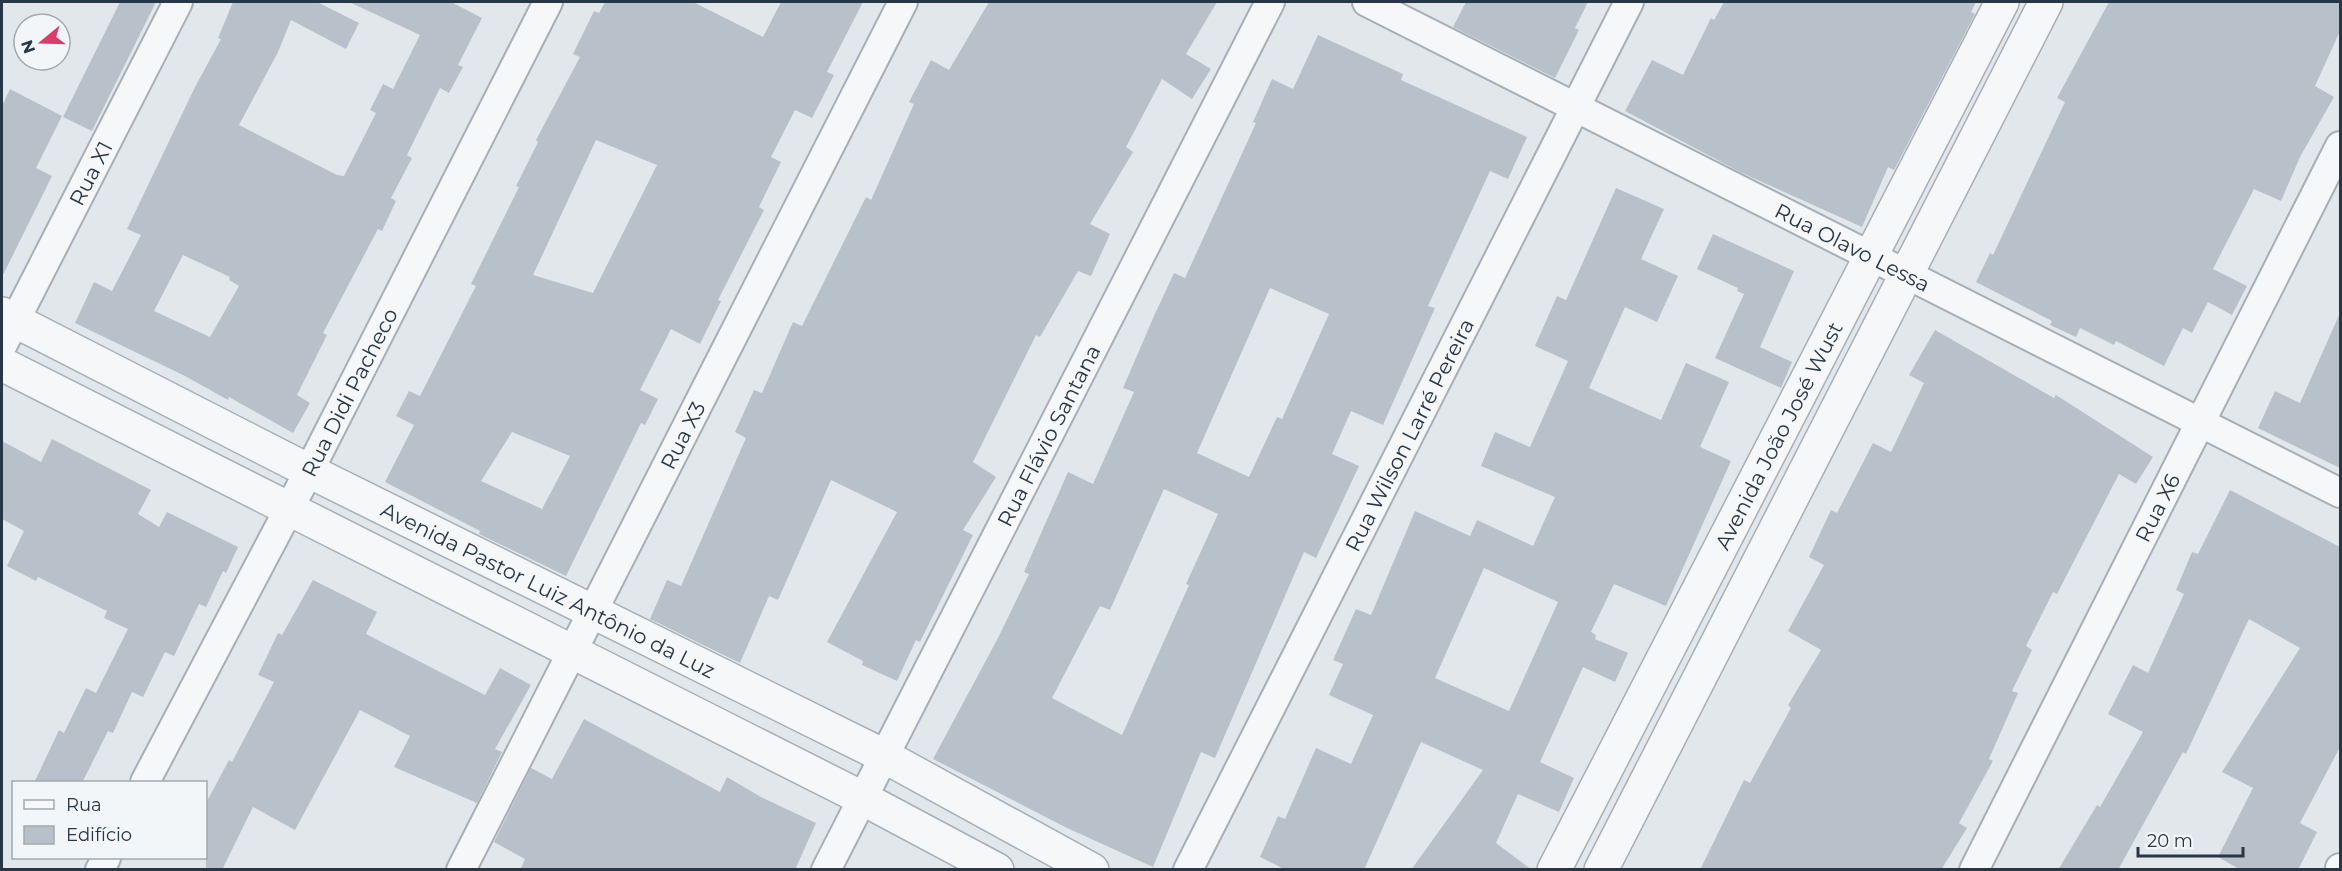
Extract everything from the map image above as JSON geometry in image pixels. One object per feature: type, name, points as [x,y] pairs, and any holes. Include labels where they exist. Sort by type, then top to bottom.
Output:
[{"type":"street","name":"Rua X1","points":[[6,326],[178,2]]},
{"type":"street","name":"Rua Didi Pacheco","points":[[146,781],[287,508],[309,471],[548,2]]},
{"type":"street","name":"Rua X3","points":[[461,870],[903,2]]},
{"type":"street","name":"Rua Flávio Santana","points":[[826,870],[1270,2]]},
{"type":"street","name":"Rua Olavo Lessa","points":[[1367,2],[2340,493]]},
{"type":"street","name":"Rua Wilson Larré Pereira","points":[[1188,870],[1629,2]]},
{"type":"street","name":"Avenida João José Wust","points":[[1554,870],[1873,256],[2002,2]]},
{"type":"street","name":"Avenida João José Wust","points":[[1601,870],[2046,2]]},
{"type":"street","name":"Rua X6","points":[[1974,870],[2340,146]]},
{"type":"street","name":"Avenida Pastor Luiz Antônio da Luz","points":[[6,326],[309,471],[884,756],[1092,870]]},
{"type":"street","name":"Avenida Pastor Luiz Antônio da Luz","points":[[2,364],[862,798],[997,870]]},
{"type":"building","points":[[120,2],[156,2],[92,131],[63,117]]},
{"type":"building","points":[[233,2],[317,2],[359,23],[346,49],[291,20],[278,52],[239,125],[337,175],[344,176],[376,113],[370,110],[383,84],[393,89],[420,35],[349,2],[451,2],[482,18],[458,65],[463,67],[449,93],[440,88],[407,155],[412,158],[391,198],[396,201],[382,231],[378,229],[323,333],[327,335],[297,395],[310,403],[293,433],[229,397],[228,400],[185,376],[75,323],[94,282],[112,291],[141,235],[127,229],[195,87],[221,39],[218,38]],"holes":[[[183,255],[230,277],[229,280],[239,286],[210,337],[154,311]]]},
{"type":"building","points":[[605,2],[693,2],[763,37],[781,2],[863,2],[827,72],[834,75],[812,118],[795,110],[771,157],[781,162],[759,207],[764,210],[718,300],[721,301],[700,344],[671,329],[640,390],[658,399],[645,425],[641,423],[566,576],[479,534],[480,531],[385,482],[414,425],[396,416],[409,391],[420,396],[476,286],[471,284],[519,187],[516,186],[538,142],[536,140],[580,57],[573,54],[594,11],[599,13]],"holes":[[[596,140],[657,165],[593,293],[533,275]],[[512,432],[570,456],[542,509],[481,481]]]},
{"type":"building","points":[[989,2],[1217,2],[1186,54],[1211,69],[1192,99],[1162,79],[1126,147],[1133,152],[1090,224],[1110,234],[1091,276],[1078,271],[1040,337],[1036,335],[973,462],[996,477],[963,530],[973,535],[920,642],[916,640],[897,681],[862,665],[863,661],[827,642],[897,512],[831,480],[778,600],[769,596],[740,663],[650,619],[667,580],[681,586],[746,438],[735,432],[754,390],[762,393],[793,322],[802,326],[866,197],[871,200],[914,104],[909,102],[931,60],[949,70]]},
{"type":"building","points":[[1466,2],[1588,2],[1575,28],[1579,30],[1555,78],[1453,27]]},
{"type":"building","points":[[1724,2],[1976,2],[1971,12],[1975,14],[1894,170],[1888,167],[1862,227],[1740,172],[1625,111],[1652,60],[1683,75],[1711,18],[1714,20]]},
{"type":"building","points":[[2109,2],[2340,2],[2340,31],[2315,86],[2334,97],[2300,157],[2281,201],[2254,189],[2213,269],[2247,286],[2232,315],[2208,302],[2192,333],[2183,328],[2164,366],[2116,341],[2114,345],[2080,328],[2076,337],[2050,325],[2052,321],[1976,282],[1990,253],[1993,255],[2065,102],[2057,98]]},
{"type":"building","points":[[1318,35],[1403,74],[1401,80],[1527,137],[1508,179],[1490,171],[1428,306],[1435,308],[1383,425],[1351,411],[1332,454],[1359,466],[1316,558],[1304,552],[1215,758],[1201,752],[1153,867],[1067,828],[933,759],[998,638],[1029,574],[1024,572],[1068,472],[1093,484],[1134,392],[1123,388],[1154,316],[1174,273],[1185,278],[1256,123],[1253,122],[1272,79],[1293,89]],"holes":[[[1270,288],[1329,314],[1282,419],[1277,417],[1249,477],[1197,453]],[[1164,489],[1218,514],[1122,735],[1052,698],[1100,606],[1110,610]]]},
{"type":"building","points":[[10,89],[62,116],[36,168],[52,176],[2,277],[2,106]]},
{"type":"building","points":[[1616,188],[1664,209],[1641,259],[1678,276],[1657,322],[1625,307],[1589,388],[1661,420],[1686,363],[1729,382],[1700,447],[1731,461],[1666,606],[1614,584],[1591,632],[1596,635],[1595,639],[1628,653],[1615,682],[1583,667],[1540,762],[1574,778],[1559,812],[1518,794],[1496,843],[1532,870],[1411,870],[1483,770],[1421,742],[1364,870],[1286,870],[1260,857],[1278,816],[1285,819],[1316,748],[1351,764],[1373,715],[1329,695],[1343,664],[1333,660],[1356,609],[1371,615],[1415,511],[1470,536],[1477,520],[1533,546],[1555,497],[1481,466],[1495,432],[1530,447],[1568,361],[1535,346],[1557,296],[1566,300]],"holes":[[[1484,568],[1558,602],[1509,711],[1435,678]]]},
{"type":"building","points":[[1713,234],[1794,271],[1760,347],[1792,362],[1781,388],[1715,358],[1744,294],[1737,291],[1738,288],[1697,269]]},
{"type":"building","points":[[2340,313],[2340,468],[2258,428],[2275,391],[2300,403]]},
{"type":"building","points":[[1935,330],[2054,398],[2056,395],[2153,457],[2136,484],[2119,474],[2057,594],[2053,592],[2026,646],[2032,650],[2012,691],[2018,693],[1989,759],[1993,761],[1959,823],[1967,828],[1941,870],[1700,870],[1744,780],[1750,783],[1791,708],[1788,705],[1821,650],[1788,631],[1824,565],[1809,557],[1831,510],[1837,513],[1873,443],[1891,452],[1924,383],[1909,375]]},
{"type":"building","points":[[52,439],[151,490],[138,514],[159,527],[167,512],[238,547],[226,573],[223,571],[206,607],[199,604],[174,656],[165,652],[143,697],[132,692],[113,733],[108,731],[83,781],[35,781],[59,730],[64,733],[86,688],[96,693],[128,629],[104,618],[107,611],[38,577],[36,581],[7,566],[24,531],[2,519],[2,441],[41,462]]},
{"type":"building","points":[[2230,490],[2340,547],[2340,747],[2300,823],[2317,832],[2298,870],[2241,870],[2218,857],[2253,788],[2222,772],[2300,648],[2249,619],[2186,754],[2183,752],[2118,870],[2058,870],[2097,805],[2100,807],[2143,732],[2108,714],[2133,665],[2148,673],[2184,594],[2176,590],[2192,552],[2198,554]]},
{"type":"building","points":[[313,580],[377,612],[366,634],[485,695],[500,668],[531,685],[495,749],[502,752],[477,803],[394,767],[410,736],[360,710],[295,830],[253,807],[222,870],[206,870],[207,801],[229,760],[232,762],[274,682],[258,675],[278,633],[282,635]]},
{"type":"building","points":[[584,719],[720,792],[727,777],[761,797],[816,823],[795,870],[520,870],[525,859],[494,842],[531,768],[552,779]]}]
